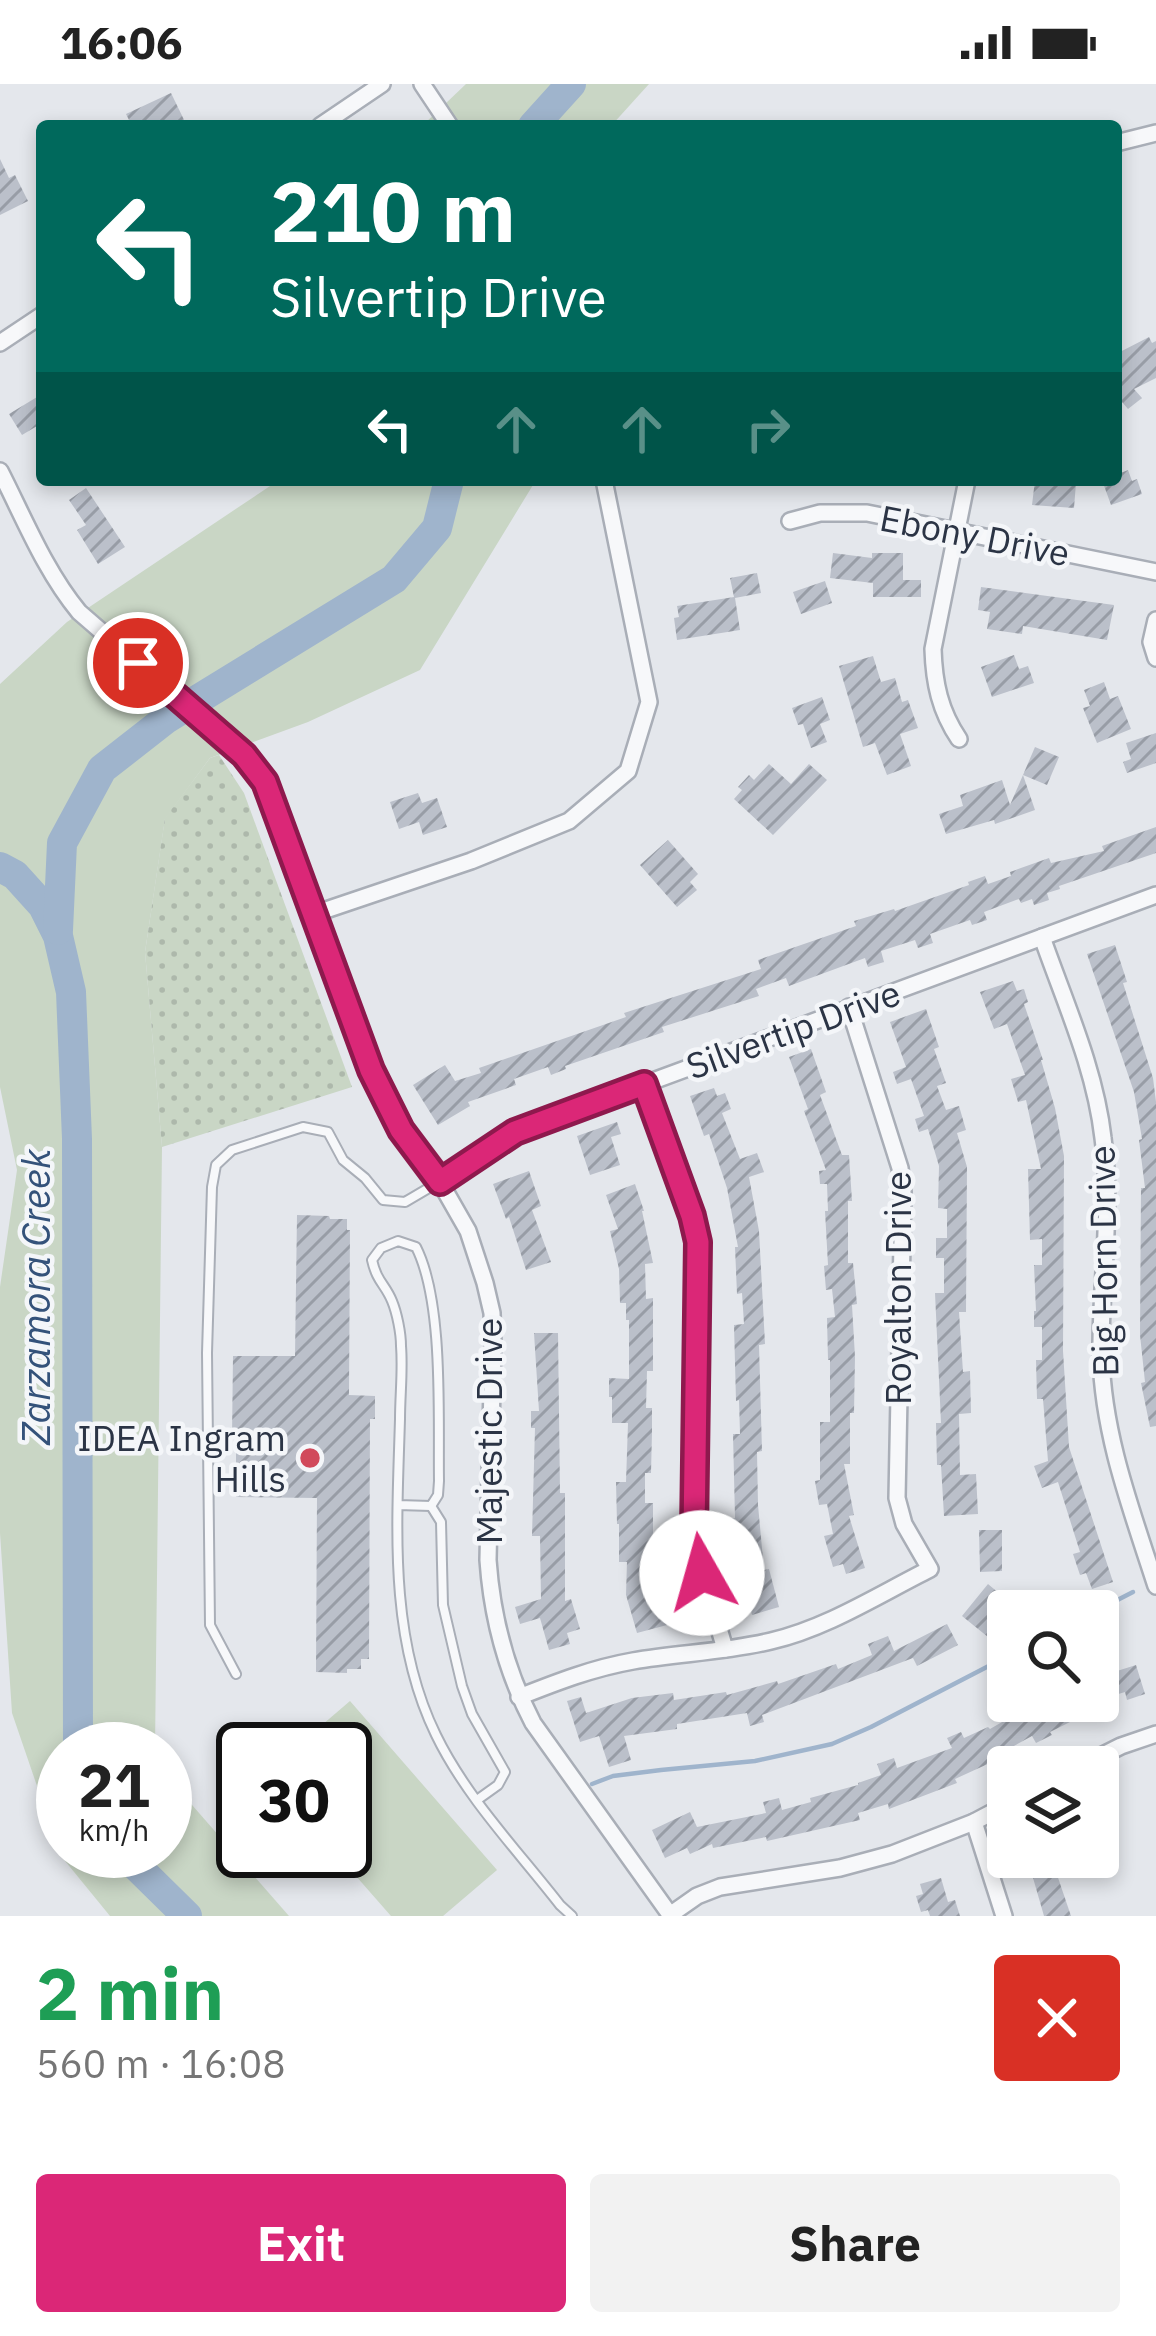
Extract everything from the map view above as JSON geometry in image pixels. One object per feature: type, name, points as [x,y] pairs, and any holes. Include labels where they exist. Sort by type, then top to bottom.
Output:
[{"type":"street","points":[[329,120],[382,84]]},
{"type":"street","points":[[422,84],[446,120]]},
{"type":"street","points":[[1122,142],[1156,133]]},
{"type":"street","points":[[0,343],[36,319]]},
{"type":"street","name":"Majestic Drive","points":[[0,471],[70,601],[244,755],[265,782],[371,1070],[401,1130],[440,1182],[468,1231],[485,1283],[491,1313],[490,1592],[519,1697],[532,1723],[671,1916]]},
{"type":"street","points":[[314,914],[471,861],[569,821],[628,771],[649,702],[605,486]]},
{"type":"street","points":[[959,739],[940,703],[933,663],[934,636],[966,486]]},
{"type":"street","name":"Ebony Drive","points":[[790,521],[820,512],[851,511],[1155,569]]},
{"type":"street","points":[[1156,620],[1151,642],[1156,658]]},
{"type":"street","name":"Silvertip Drive","points":[[440,1182],[515,1132],[1156,895]]},
{"type":"street","name":"Big Horn Drive","points":[[1042,938],[1087,1060],[1103,1134],[1108,1185],[1101,1356],[1105,1403],[1115,1459],[1156,1585]]},
{"type":"street","name":"Royalton Drive","points":[[724,1648],[770,1642],[822,1624],[930,1569],[904,1524],[897,1498],[899,1168],[849,1007]]},
{"type":"street","points":[[519,1697],[597,1669],[724,1648],[694,1534],[698,1242],[644,1084]]},
{"type":"street","points":[[1119,1747],[1156,1734]]},
{"type":"street","points":[[671,1916],[720,1888],[868,1862],[987,1815]]},
{"type":"street","points":[[974,1822],[1004,1916]]},
{"type":"lane","points":[[236,1674],[210,1625],[207,1353],[216,1166],[232,1150],[303,1127],[328,1132],[344,1160],[383,1199],[405,1202],[440,1182]]},
{"type":"lane","points":[[431,1506],[439,1481],[434,1324],[426,1266],[416,1247],[398,1241],[381,1248],[372,1261],[376,1279],[392,1300],[401,1343],[400,1607],[416,1682],[436,1735],[477,1800],[572,1916]]},
{"type":"lane","points":[[398,1505],[431,1506]]},
{"type":"lane","points":[[431,1506],[441,1522],[443,1605],[462,1686],[505,1772],[498,1785],[477,1800]]},
{"type":"green space","points":[[466,84],[649,84],[616,120],[428,120]]},
{"type":"green space","points":[[270,486],[532,486],[420,670],[308,722],[210,758],[165,819],[145,952],[162,1147],[155,1722],[36,1722],[36,1783],[12,1713],[0,1533],[0,1287],[17,1170],[0,1087],[0,684],[67,622]]},
{"type":"green space","points":[[219,755],[244,793],[352,1087],[162,1147],[145,952],[165,818],[210,758]]},
{"type":"green space","points":[[350,1701],[368,1722],[326,1722]]},
{"type":"green space","points":[[372,1726],[497,1870],[443,1916],[391,1916],[358,1878],[372,1878]]},
{"type":"green space","points":[[192,1805],[216,1832],[216,1878],[256,1878],[289,1916],[110,1916],[79,1878],[192,1878]]},
{"type":"building","points":[[171,93],[184,120],[129,120],[126,114]]},
{"type":"building","points":[[0,159],[9,178],[15,175],[28,201],[0,215]]},
{"type":"building","points":[[1149,337],[1152,343],[1156,341],[1156,378],[1134,389],[1142,398],[1128,409],[1122,402],[1122,351]]},
{"type":"building","points":[[36,398],[36,427],[22,435],[9,414]]},
{"type":"building","points":[[1128,470],[1132,481],[1137,479],[1142,494],[1111,505],[1104,486],[1122,486],[1122,472]]},
{"type":"building","points":[[1034,486],[1076,486],[1074,508],[1032,505]]},
{"type":"building","points":[[86,488],[125,547],[98,564],[77,530],[86,525],[69,500]]},
{"type":"building","points":[[833,553],[872,558],[872,553],[903,553],[903,580],[921,580],[921,597],[873,597],[873,583],[830,578]]},
{"type":"building","points":[[757,573],[761,593],[735,598],[740,630],[677,640],[677,606],[734,597],[730,578]]},
{"type":"building","points":[[825,581],[832,603],[801,614],[793,592]]},
{"type":"building","points":[[981,587],[1114,605],[1107,640],[1023,626],[1022,634],[987,629],[990,612],[978,610]]},
{"type":"building","points":[[1014,655],[1019,669],[1028,666],[1034,683],[992,697],[981,667]]},
{"type":"building","points":[[873,656],[881,682],[895,678],[902,702],[908,700],[918,728],[900,734],[911,766],[887,775],[875,743],[863,747],[839,666]]},
{"type":"building","points":[[1104,682],[1110,699],[1118,696],[1131,729],[1097,743],[1083,708],[1090,706],[1084,690]]},
{"type":"building","points":[[822,697],[830,720],[820,724],[827,742],[811,748],[792,708]]},
{"type":"building","points":[[1156,733],[1156,763],[1127,773],[1123,762],[1131,759],[1126,743]]},
{"type":"building","points":[[1035,747],[1059,757],[1047,785],[1023,775]]},
{"type":"building","points":[[769,764],[791,784],[809,764],[827,780],[773,835],[734,799],[749,775],[754,780]]},
{"type":"building","points":[[1023,775],[1035,810],[946,834],[939,814],[963,806],[960,795],[1002,780],[1010,805]]},
{"type":"building","points":[[418,793],[422,803],[437,798],[447,827],[423,835],[419,822],[399,829],[390,802]]},
{"type":"building","points":[[1156,827],[1156,853],[1059,886],[1047,893],[1049,900],[1034,905],[1032,899],[1021,903],[1019,899],[984,912],[987,920],[972,925],[970,920],[930,934],[933,943],[918,948],[915,940],[881,951],[884,962],[868,967],[865,958],[789,986],[786,978],[756,989],[759,996],[662,1027],[664,1032],[551,1075],[548,1067],[514,1079],[516,1085],[468,1102],[470,1106],[438,1125],[413,1085],[445,1065],[455,1081],[481,1073],[479,1068],[626,1017],[624,1013],[761,969],[758,960],[856,926],[854,921],[895,911],[985,876],[988,884],[1049,858],[1051,863],[1104,851],[1102,846]]},
{"type":"building","points":[[668,840],[698,874],[690,882],[697,890],[677,907],[640,865]]},
{"type":"building","points":[[1115,945],[1156,1102],[1156,1426],[1150,1427],[1141,1383],[1145,1382],[1140,1335],[1142,1139],[1134,1092],[1087,954]]},
{"type":"building","points":[[1013,981],[1017,991],[1024,989],[1028,1002],[1024,1004],[1043,1060],[1064,1156],[1063,1351],[1069,1447],[1113,1582],[1092,1589],[1086,1573],[1080,1575],[1073,1554],[1080,1552],[1058,1482],[1042,1488],[1034,1466],[1048,1461],[1043,1399],[1037,1399],[1036,1360],[1042,1360],[1042,1327],[1034,1327],[1034,1265],[1042,1265],[1042,1239],[1030,1240],[1028,1169],[1041,1169],[1026,1100],[1018,1102],[1011,1079],[1025,1075],[1007,1024],[994,1029],[980,992]]},
{"type":"building","points":[[926,1009],[946,1083],[937,1086],[946,1110],[959,1106],[966,1130],[957,1133],[967,1167],[966,1312],[959,1312],[963,1372],[970,1371],[971,1413],[959,1414],[960,1475],[976,1474],[978,1514],[944,1516],[941,1465],[937,1465],[936,1423],[941,1423],[935,1293],[944,1293],[944,1258],[936,1258],[936,1238],[947,1238],[947,1209],[938,1208],[939,1166],[928,1129],[919,1132],[915,1119],[924,1116],[911,1079],[897,1084],[893,1072],[906,1067],[890,1022]]},
{"type":"building","points":[[811,1049],[826,1092],[820,1095],[842,1155],[849,1155],[848,1263],[853,1263],[857,1304],[852,1305],[855,1357],[850,1464],[844,1464],[854,1515],[849,1516],[865,1568],[846,1574],[843,1564],[833,1567],[824,1536],[833,1534],[827,1504],[819,1505],[815,1481],[820,1480],[820,1422],[830,1422],[827,1318],[835,1317],[824,1266],[828,1265],[827,1184],[820,1184],[819,1171],[826,1170],[789,1057]]},
{"type":"building","points":[[714,1088],[717,1096],[725,1093],[731,1109],[722,1113],[740,1159],[757,1153],[764,1172],[749,1177],[759,1231],[765,1344],[759,1345],[762,1451],[757,1452],[758,1505],[764,1570],[769,1569],[779,1607],[752,1615],[734,1561],[730,1518],[735,1518],[733,1434],[740,1434],[734,1325],[744,1324],[742,1293],[737,1294],[738,1247],[727,1188],[690,1096]]},
{"type":"building","points":[[617,1122],[621,1134],[611,1137],[620,1165],[590,1175],[577,1136]]},
{"type":"building","points":[[529,1171],[541,1206],[532,1210],[551,1262],[526,1270],[493,1184]]},
{"type":"building","points":[[635,1184],[653,1263],[645,1264],[646,1299],[653,1298],[653,1371],[647,1371],[646,1408],[652,1408],[652,1432],[645,1503],[653,1503],[653,1587],[664,1583],[669,1599],[660,1601],[667,1625],[637,1633],[626,1595],[627,1562],[619,1562],[617,1524],[616,1482],[626,1482],[628,1423],[612,1423],[609,1397],[609,1378],[629,1379],[629,1320],[626,1303],[620,1303],[619,1269],[610,1231],[618,1229],[606,1195]]},
{"type":"building","points":[[297,1215],[347,1219],[349,1395],[375,1396],[375,1419],[370,1419],[369,1659],[361,1659],[361,1669],[347,1669],[347,1673],[316,1672],[317,1498],[236,1497],[233,1356],[295,1356]]},
{"type":"building","points":[[534,1333],[558,1333],[565,1601],[571,1599],[580,1629],[567,1633],[570,1644],[549,1650],[540,1618],[520,1624],[515,1607],[541,1599],[540,1536],[532,1536],[535,1428],[531,1428],[531,1411],[539,1411]]},
{"type":"building","points":[[979,1530],[1002,1530],[1002,1571],[980,1572]]},
{"type":"building","points":[[988,1584],[995,1590],[987,1590],[987,1636],[962,1616]]},
{"type":"building","points":[[947,1624],[958,1645],[917,1666],[913,1658],[762,1715],[764,1722],[750,1726],[747,1713],[624,1736],[631,1760],[609,1767],[599,1736],[580,1742],[567,1701],[581,1697],[586,1713],[632,1698],[673,1693],[674,1700],[727,1695],[836,1664],[838,1669],[872,1655],[868,1644],[888,1636],[894,1651]]},
{"type":"building","points":[[1136,1665],[1145,1694],[1127,1700],[1125,1692],[1119,1694],[1119,1670]]},
{"type":"building","points":[[1002,1722],[1070,1722],[1036,1743],[1032,1736],[1014,1746],[987,1746],[987,1764],[955,1779],[957,1783],[889,1809],[888,1804],[858,1813],[860,1820],[767,1841],[766,1837],[713,1848],[712,1844],[690,1854],[687,1848],[665,1858],[652,1830],[690,1812],[697,1827],[766,1813],[763,1802],[779,1798],[782,1810],[811,1802],[810,1798],[881,1775],[877,1764],[894,1758],[897,1768],[952,1748],[947,1738],[961,1732],[964,1738]]},
{"type":"building","points":[[941,1878],[948,1902],[955,1900],[960,1916],[921,1912],[916,1896],[923,1894],[920,1884]]},
{"type":"building","points":[[1033,1878],[1058,1878],[1071,1916],[1044,1916]]},
{"type":"waterway","points":[[538,120],[571,84]]},
{"type":"waterway","points":[[58,930],[62,843],[102,769],[166,719],[394,579],[437,528],[448,486]]},
{"type":"waterway","name":"Zarzamora Creek","points":[[0,867],[15,875],[43,906],[58,936],[71,992],[77,1139],[78,1722]]},
{"type":"waterway","points":[[1119,1599],[1133,1592]]},
{"type":"waterway","points":[[592,1784],[613,1776],[755,1761],[832,1744],[987,1667]]},
{"type":"waterway","name":"Zarzamora Creek","points":[[148,1878],[187,1916]]},
{"type":"place","name":"IDEA Ingram Hills","points":[[310,1458]]},
{"type":"route","points":[[138,663],[244,755],[265,782],[371,1070],[401,1130],[440,1182],[515,1132],[644,1084],[698,1242],[694,1534],[702,1573]]}]
